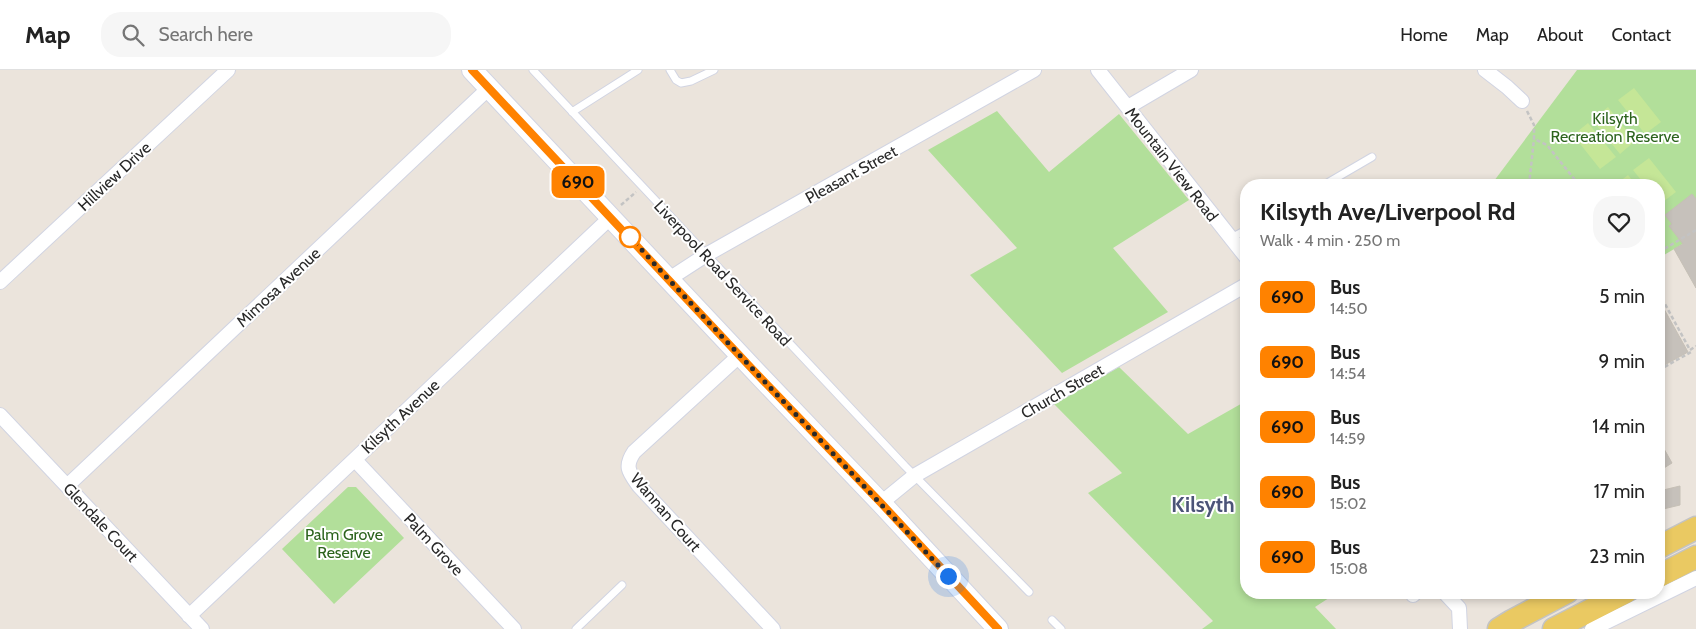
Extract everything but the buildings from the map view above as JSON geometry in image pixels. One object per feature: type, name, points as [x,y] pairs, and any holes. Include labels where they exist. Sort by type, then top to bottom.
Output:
[{"type":"main road","points":[[472,70],[615,213],[669,279],[998,629]]},
{"type":"main road","points":[[1665,544],[1696,528]]},
{"type":"main road","points":[[1665,573],[1696,557]]},
{"type":"main road","points":[[1509,626],[1553,599]]},
{"type":"main road","points":[[1567,599],[1584,624]]},
{"type":"main road","points":[[1554,629],[1584,624],[1617,599]]},
{"type":"street","name":"Hillview Drive","points":[[0,282],[228,70]]},
{"type":"street","name":"Pleasant Street","points":[[669,279],[706,255],[1034,70]]},
{"type":"street","name":"Mountain View Road","points":[[1098,70],[1240,249]]},
{"type":"street","points":[[1128,107],[1191,70]]},
{"type":"street","points":[[1485,70],[1522,101]]},
{"type":"street","name":"Mimosa Avenue","points":[[66,486],[489,88]]},
{"type":"street","name":"Kilsyth Avenue","points":[[190,616],[615,213]]},
{"type":"street","name":"Church Street","points":[[881,503],[914,476],[1240,288]]},
{"type":"street","name":"Wannan Court","points":[[740,355],[634,452],[629,459],[628,467],[630,474],[639,486],[773,629]]},
{"type":"street","name":"Glendale Court","points":[[0,415],[202,629]]},
{"type":"street","name":"Palm Grove","points":[[354,460],[514,629]]},
{"type":"street","points":[[1665,591],[1696,578]]},
{"type":"street","points":[[1451,599],[1459,608],[1460,629]]},
{"type":"street","points":[[1584,624],[1645,599]]},
{"type":"lane","name":"Liverpool Road Service Road","points":[[533,70],[914,476],[1029,592]]},
{"type":"lane","points":[[572,112],[638,70]]},
{"type":"lane","points":[[670,70],[676,80],[681,83],[714,70]]},
{"type":"lane","points":[[1335,179],[1372,158]]},
{"type":"lane","points":[[1231,238],[1240,233]]},
{"type":"lane","points":[[576,629],[622,585]]},
{"type":"lane","points":[[1052,620],[1061,629]]},
{"type":"path","points":[[1522,101],[1534,125],[1530,179]]},
{"type":"path","points":[[1534,140],[1547,145],[1573,179]]},
{"type":"path","points":[[615,213],[642,186]]},
{"type":"path","points":[[1665,248],[1696,230]]},
{"type":"path","points":[[1665,304],[1690,350]]},
{"type":"path","points":[[1665,367],[1691,352],[1690,350],[1696,346]]},
{"type":"green space","name":"Kilsyth Recreation Reserve","points":[[1577,70],[1696,70],[1696,236],[1665,254],[1665,179],[1495,179]]},
{"type":"green space","points":[[1634,88],[1661,122],[1645,134],[1618,100]]},
{"type":"green space","points":[[1608,107],[1635,141],[1620,154],[1592,120]]},
{"type":"green space","points":[[997,111],[1049,172],[1119,114],[1189,200],[1113,248],[1168,312],[1062,373],[970,275],[1017,248],[928,150]]},
{"type":"green space","points":[[1588,123],[1616,157],[1600,169],[1573,135]]},
{"type":"green space","points":[[1649,158],[1676,192],[1665,200],[1665,179],[1640,179],[1633,170]]},
{"type":"green space","points":[[1628,175],[1631,179],[1623,179]]},
{"type":"green space","points":[[1119,367],[1188,434],[1240,404],[1240,599],[1327,599],[1315,607],[1336,629],[1202,629],[1213,621],[1088,493],[1122,473],[1054,404]]},
{"type":"green space","name":"Palm Grove Reserve","points":[[348,487],[356,487],[404,538],[334,604],[282,549]]},
{"type":"bus line","name":"690","points":[[472,70],[998,629]]},
{"type":"district","name":"Kilsyth","points":[[1203,505]]},
{"type":"route","points":[[630,237],[948,576]]}]
